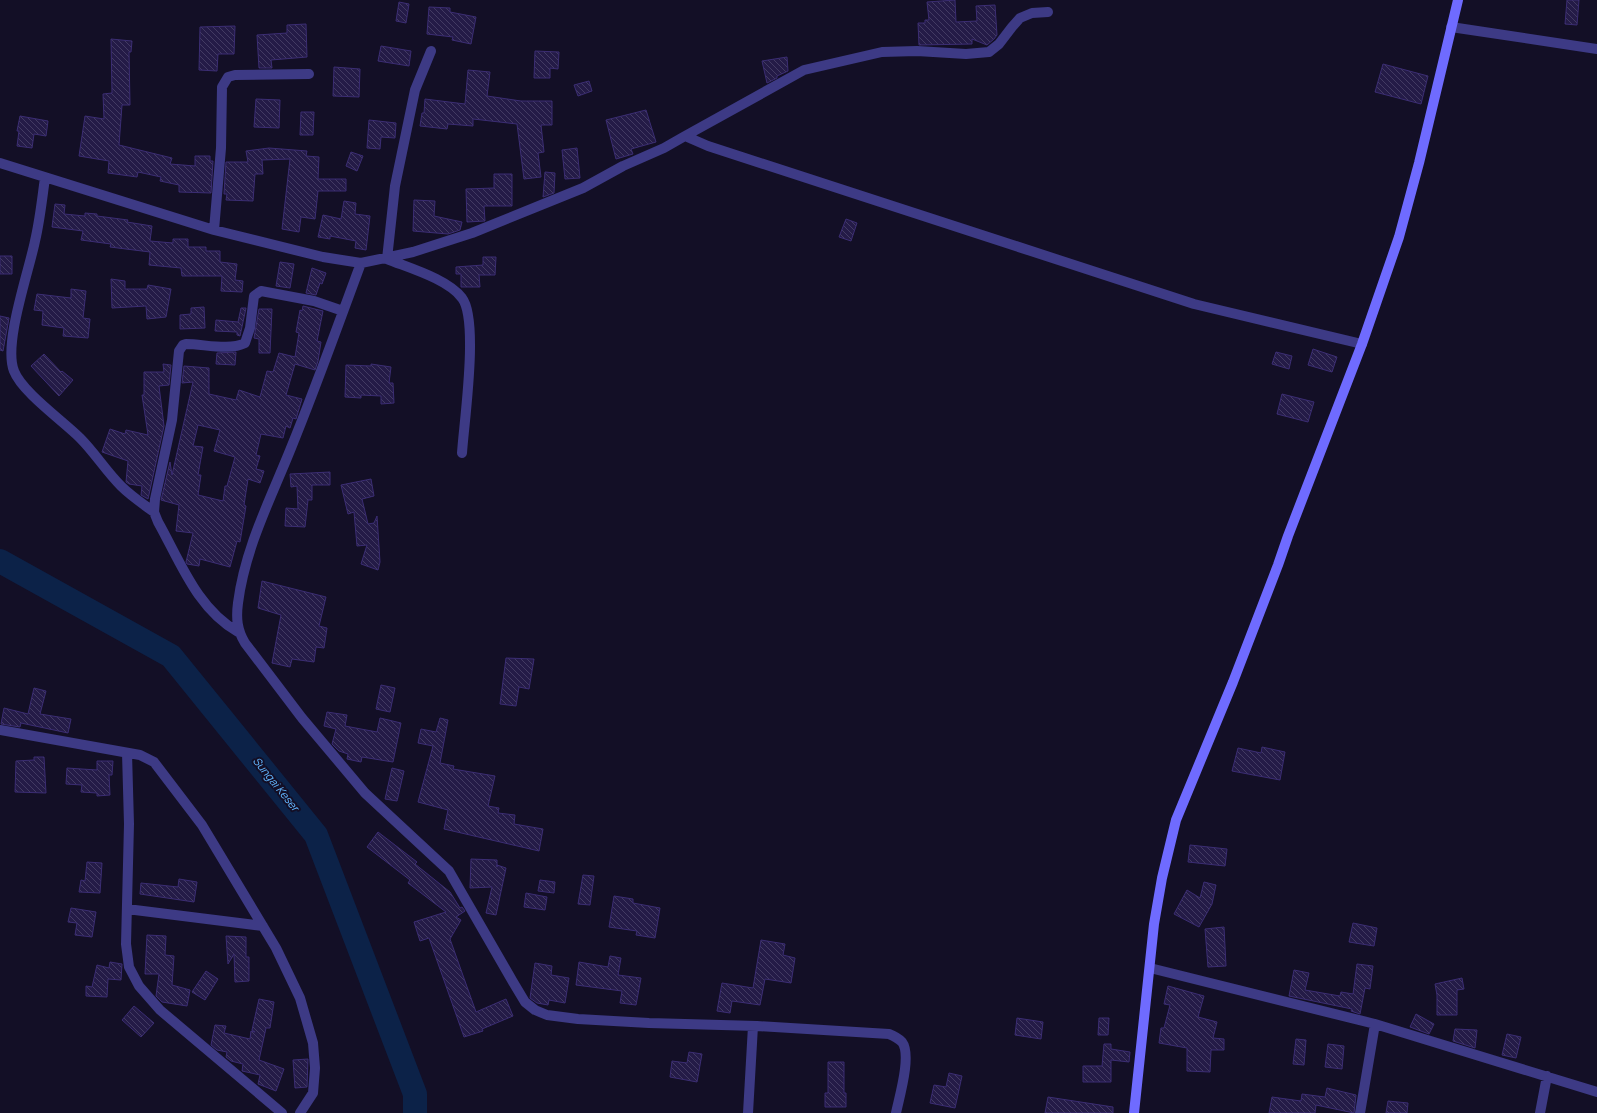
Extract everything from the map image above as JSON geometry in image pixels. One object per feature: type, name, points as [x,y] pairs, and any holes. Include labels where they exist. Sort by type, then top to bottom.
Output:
[{"type":"street","points":[[1134,1113],[1154,924],[1162,878],[1176,820],[1233,682],[1362,344],[1399,237],[1419,163],[1458,0]]},
{"type":"street","points":[[0,163],[214,230],[323,257],[361,263],[387,259],[472,233],[583,188],[623,166],[664,148],[804,70],[882,52],[917,51],[966,54],[989,52],[999,44],[1020,18],[1032,13],[1048,12]]},
{"type":"street","points":[[1452,27],[1597,49]]},
{"type":"street","points":[[387,259],[395,186],[415,90],[431,51]]},
{"type":"street","points":[[214,230],[221,148],[222,94],[224,80],[235,75],[309,74]]},
{"type":"street","points":[[685,136],[708,146],[1194,304],[1362,344]]},
{"type":"street","points":[[45,178],[35,239],[15,326],[11,353],[14,371],[24,386],[64,422],[95,453],[120,486],[154,512]]},
{"type":"street","points":[[387,259],[448,285],[462,298],[467,309],[470,342],[462,453]]},
{"type":"street","points":[[238,632],[238,602],[252,547],[264,512],[291,448],[361,263]]},
{"type":"street","points":[[343,311],[314,301],[261,291],[254,296],[250,328],[245,343],[239,346],[186,344],[181,347],[172,420],[155,500],[154,512],[192,585],[214,614],[225,625],[238,632],[302,718],[365,793],[449,871],[513,982],[526,1002],[535,1010],[546,1015],[578,1019],[753,1026],[889,1034],[896,1037],[904,1047],[906,1062],[896,1113]]},
{"type":"street","points":[[0,730],[140,754],[154,762],[202,825],[276,948],[300,998],[313,1043],[315,1068],[313,1093],[300,1113]]},
{"type":"street","points":[[127,752],[129,824],[126,944],[129,966],[139,986],[160,1010],[282,1113]]},
{"type":"street","points":[[127,909],[263,926]]},
{"type":"street","points":[[1150,968],[1375,1024],[1597,1092]]},
{"type":"street","points":[[1360,1113],[1375,1024]]},
{"type":"street","points":[[748,1113],[753,1026]]},
{"type":"street","points":[[1540,1113],[1547,1076]]},
{"type":"building","points":[[955,0],[956,22],[977,21],[976,6],[995,5],[997,35],[994,39],[987,45],[972,39],[972,44],[919,45],[918,23],[925,23],[925,20],[929,20],[927,2]]},
{"type":"building","points":[[1567,0],[1579,0],[1577,25],[1565,24]]},
{"type":"building","points":[[399,2],[409,4],[406,23],[396,21]]},
{"type":"building","points":[[429,7],[450,8],[450,12],[476,17],[471,44],[452,40],[453,37],[427,34]]},
{"type":"building","points":[[306,24],[307,57],[271,60],[272,68],[259,68],[257,35],[287,33],[287,25]]},
{"type":"building","points":[[235,26],[234,54],[218,54],[217,71],[199,70],[200,27]]},
{"type":"building","points":[[111,39],[132,41],[131,52],[129,52],[130,105],[122,105],[119,145],[172,158],[170,164],[195,166],[195,156],[210,156],[210,161],[213,161],[211,193],[179,192],[179,185],[160,181],[161,177],[138,172],[137,177],[108,173],[109,161],[79,156],[85,116],[104,119],[103,94],[112,93]]},
{"type":"building","points":[[381,46],[411,51],[409,66],[378,61]]},
{"type":"building","points":[[535,51],[559,52],[558,69],[550,68],[550,78],[534,78]]},
{"type":"building","points":[[787,57],[788,71],[767,83],[762,61]]},
{"type":"building","points":[[1383,64],[1428,76],[1421,104],[1375,92]]},
{"type":"building","points":[[334,67],[360,69],[359,97],[333,96]]},
{"type":"building","points":[[468,70],[490,72],[487,96],[521,101],[552,101],[552,125],[541,125],[544,152],[538,153],[541,177],[524,179],[517,124],[473,119],[473,126],[448,124],[447,129],[420,126],[422,113],[424,113],[425,99],[465,104]]},
{"type":"building","points":[[589,81],[592,91],[578,96],[574,85]]},
{"type":"building","points":[[256,99],[280,100],[279,128],[254,127]]},
{"type":"building","points":[[646,110],[656,142],[631,149],[633,154],[616,159],[606,120]]},
{"type":"building","points":[[301,112],[314,112],[313,135],[300,135]]},
{"type":"building","points":[[20,116],[48,121],[46,136],[34,134],[32,148],[17,146],[19,131],[17,131]]},
{"type":"building","points":[[369,120],[396,123],[395,138],[381,137],[380,149],[367,148]]},
{"type":"building","points":[[269,148],[307,151],[306,156],[319,157],[318,179],[346,179],[346,191],[318,191],[315,219],[301,217],[299,232],[282,229],[290,159],[262,160],[263,174],[255,174],[253,201],[226,200],[227,194],[224,194],[226,162],[248,162],[246,151]]},
{"type":"building","points":[[577,148],[580,178],[565,179],[562,150]]},
{"type":"building","points":[[351,152],[363,156],[357,171],[346,166]]},
{"type":"building","points":[[545,172],[555,173],[554,193],[543,197]]},
{"type":"building","points":[[494,174],[512,174],[512,206],[484,206],[485,221],[467,222],[466,189],[494,188]]},
{"type":"building","points":[[414,200],[435,201],[434,216],[462,222],[460,230],[448,234],[413,231]]},
{"type":"building","points":[[344,201],[356,203],[355,214],[370,216],[366,250],[355,248],[356,241],[330,236],[330,239],[318,237],[323,215],[341,219]]},
{"type":"building","points":[[55,204],[65,205],[64,214],[85,216],[85,213],[97,214],[97,216],[128,220],[127,222],[152,226],[150,241],[173,243],[173,239],[188,239],[188,247],[206,247],[206,251],[220,251],[220,262],[237,264],[235,280],[243,281],[242,292],[221,291],[222,276],[182,276],[181,268],[149,265],[150,252],[110,247],[111,244],[81,240],[83,231],[52,227]]},
{"type":"building","points":[[846,219],[857,223],[851,241],[839,237]]},
{"type":"building","points":[[0,256],[12,256],[12,274],[0,274]]},
{"type":"building","points":[[483,257],[496,257],[495,275],[479,275],[480,287],[461,287],[461,274],[456,274],[456,267],[483,265]]},
{"type":"building","points":[[280,262],[294,264],[290,288],[276,286]]},
{"type":"building","points":[[312,268],[326,273],[322,284],[320,283],[316,295],[306,293]]},
{"type":"building","points":[[111,279],[125,281],[125,289],[147,289],[148,285],[171,289],[166,317],[147,319],[146,306],[112,308]]},
{"type":"building","points":[[71,289],[86,291],[83,318],[90,319],[88,338],[63,336],[64,328],[42,325],[43,311],[34,310],[37,294],[71,298]]},
{"type":"building","points":[[303,306],[323,311],[317,341],[321,342],[318,361],[315,370],[295,364],[286,395],[302,399],[296,419],[293,418],[290,428],[286,426],[283,438],[261,434],[256,455],[260,456],[256,469],[264,471],[260,483],[248,479],[244,505],[246,506],[240,542],[237,541],[230,567],[200,559],[199,566],[187,564],[186,562],[193,533],[176,531],[179,505],[161,500],[170,462],[172,475],[193,382],[182,383],[184,366],[209,368],[209,394],[236,400],[239,390],[260,397],[267,371],[273,372],[279,353],[295,357],[299,333],[296,332],[300,310],[302,311]],"holes":[[[198,425],[220,430],[214,451],[235,457],[227,486],[225,486],[223,501],[198,495],[201,475],[198,475],[203,447],[193,446]]]},
{"type":"building","points":[[204,307],[205,328],[180,329],[180,315],[191,314],[191,308]]},
{"type":"building","points":[[241,308],[246,308],[240,336],[237,335],[237,332],[215,331],[216,320],[238,322]]},
{"type":"building","points":[[259,309],[272,309],[270,353],[259,353],[259,339],[254,338]]},
{"type":"building","points":[[0,316],[9,318],[3,351],[0,350]]},
{"type":"building","points":[[1313,349],[1337,357],[1332,372],[1308,365]]},
{"type":"building","points":[[236,352],[235,365],[216,364],[217,353]]},
{"type":"building","points":[[1276,352],[1292,356],[1289,369],[1272,364]]},
{"type":"building","points":[[44,354],[61,372],[62,371],[73,380],[59,396],[31,366]]},
{"type":"building","points":[[163,364],[171,365],[169,385],[159,386],[164,426],[148,499],[141,495],[142,486],[129,484],[126,482],[128,461],[102,452],[110,429],[125,434],[126,430],[148,435],[142,395],[144,395],[144,372],[164,372]]},
{"type":"building","points":[[371,364],[391,367],[389,383],[393,383],[394,403],[381,404],[381,396],[361,395],[361,398],[345,397],[346,365],[371,366]]},
{"type":"building","points":[[1282,394],[1314,402],[1308,422],[1277,414]]},
{"type":"building","points":[[330,472],[330,485],[312,485],[312,500],[308,500],[305,527],[285,526],[286,508],[298,509],[297,486],[291,487],[290,474]]},
{"type":"building","points":[[371,479],[374,496],[362,499],[368,524],[374,523],[377,516],[380,562],[378,570],[361,564],[367,545],[357,546],[354,512],[348,514],[341,485]]},
{"type":"building","points":[[262,581],[326,597],[319,626],[327,628],[324,648],[316,647],[314,662],[292,659],[290,667],[272,663],[281,615],[258,608]]},
{"type":"building","points":[[506,658],[534,659],[529,689],[519,687],[516,706],[500,704]]},
{"type":"building","points":[[381,685],[395,688],[390,712],[376,709]]},
{"type":"building","points":[[34,688],[46,691],[40,714],[71,719],[68,733],[21,723],[20,727],[1,724],[4,708],[28,714]]},
{"type":"building","points":[[327,712],[347,715],[345,726],[377,732],[380,718],[401,723],[393,762],[362,757],[361,762],[347,759],[348,754],[339,751],[332,744],[336,729],[324,726]]},
{"type":"building","points":[[440,718],[448,720],[440,763],[454,766],[453,769],[495,776],[488,806],[499,808],[498,813],[515,815],[514,824],[543,829],[539,851],[444,829],[448,810],[418,802],[433,746],[418,743],[421,729],[436,732]]},
{"type":"building","points":[[1262,747],[1285,752],[1280,780],[1232,771],[1238,748],[1261,753]]},
{"type":"building","points":[[34,757],[44,757],[46,793],[15,792],[16,761],[34,760]]},
{"type":"building","points":[[97,761],[113,761],[112,775],[109,775],[110,795],[97,796],[97,793],[81,792],[82,785],[66,784],[67,768],[97,770]]},
{"type":"building","points":[[392,768],[404,771],[397,801],[385,799]]},
{"type":"building","points":[[378,832],[417,862],[415,864],[450,892],[460,908],[462,907],[465,911],[456,917],[461,920],[450,939],[476,1012],[506,999],[513,1016],[482,1029],[483,1031],[464,1037],[429,938],[420,941],[414,922],[446,912],[408,883],[410,880],[367,847]]},
{"type":"building","points":[[1190,845],[1227,849],[1225,866],[1188,862]]},
{"type":"building","points":[[471,859],[497,860],[497,865],[506,868],[496,915],[486,913],[492,887],[470,888]]},
{"type":"building","points":[[87,862],[102,863],[100,893],[79,892],[81,880],[85,881]]},
{"type":"building","points":[[583,875],[594,876],[590,905],[578,904]]},
{"type":"building","points":[[179,879],[197,882],[194,902],[140,894],[141,883],[178,887]]},
{"type":"building","points":[[540,880],[555,882],[554,893],[538,891]]},
{"type":"building","points":[[1204,882],[1216,885],[1212,904],[1199,927],[1174,914],[1187,890],[1200,898]]},
{"type":"building","points":[[526,893],[547,897],[545,910],[524,907]]},
{"type":"building","points":[[614,896],[633,899],[633,903],[660,908],[655,938],[636,935],[637,931],[609,927]]},
{"type":"building","points":[[71,908],[96,912],[92,937],[75,935],[77,923],[68,922]]},
{"type":"building","points":[[1353,923],[1377,928],[1374,946],[1349,942]]},
{"type":"building","points":[[1224,927],[1226,966],[1208,967],[1205,929]]},
{"type":"building","points":[[147,935],[166,936],[165,955],[174,956],[172,985],[190,990],[187,1006],[162,1002],[156,996],[159,974],[145,974]]},
{"type":"building","points":[[226,936],[246,937],[246,957],[249,957],[249,981],[235,982],[234,954],[228,964]]},
{"type":"building","points":[[761,940],[785,944],[783,955],[795,958],[791,983],[765,979],[760,1005],[732,1001],[730,1013],[717,1011],[722,983],[753,988]]},
{"type":"building","points":[[610,956],[621,958],[618,975],[641,978],[636,1005],[620,1003],[622,991],[576,985],[579,962],[608,967]]},
{"type":"building","points":[[110,962],[122,964],[121,980],[108,979],[107,997],[86,996],[86,986],[92,987],[97,965],[109,968]]},
{"type":"building","points":[[535,963],[552,966],[551,975],[569,978],[565,1003],[549,1000],[548,1005],[537,1003],[530,998]]},
{"type":"building","points":[[1357,964],[1373,966],[1370,989],[1365,988],[1360,1014],[1351,1011],[1352,1009],[1289,996],[1294,970],[1309,973],[1305,990],[1340,996],[1341,992],[1353,994]]},
{"type":"building","points":[[206,971],[218,979],[205,1000],[192,992]]},
{"type":"building","points":[[1462,978],[1464,989],[1457,990],[1457,1015],[1437,1015],[1437,995],[1435,984]]},
{"type":"building","points":[[1168,986],[1204,996],[1198,1017],[1217,1022],[1213,1038],[1224,1039],[1224,1050],[1211,1050],[1210,1072],[1187,1071],[1187,1048],[1159,1043],[1161,1028],[1164,1028],[1170,1005],[1164,1004]]},
{"type":"building","points":[[259,999],[274,1002],[270,1028],[266,1028],[259,1060],[284,1069],[276,1091],[258,1084],[260,1075],[242,1071],[243,1064],[231,1061],[226,1057],[227,1052],[217,1050],[211,1045],[215,1025],[226,1026],[224,1033],[250,1039],[251,1031],[255,1032],[252,1030]]},
{"type":"building","points":[[134,1006],[154,1023],[141,1037],[122,1020]]},
{"type":"building","points":[[1416,1014],[1434,1024],[1429,1034],[1410,1027]]},
{"type":"building","points":[[1017,1018],[1043,1022],[1041,1039],[1015,1035]]},
{"type":"building","points":[[1099,1018],[1109,1018],[1108,1035],[1098,1035]]},
{"type":"building","points":[[1455,1029],[1477,1030],[1475,1048],[1453,1041]]},
{"type":"building","points":[[1507,1034],[1521,1037],[1516,1058],[1502,1055]]},
{"type":"building","points":[[1296,1039],[1306,1040],[1304,1065],[1293,1064]]},
{"type":"building","points":[[1104,1044],[1111,1044],[1111,1049],[1130,1052],[1129,1062],[1111,1060],[1111,1082],[1083,1082],[1083,1066],[1102,1066]]},
{"type":"building","points":[[1328,1044],[1344,1046],[1342,1069],[1325,1067]]},
{"type":"building","points":[[689,1052],[702,1054],[697,1082],[670,1077],[672,1061],[687,1063]]},
{"type":"building","points":[[308,1059],[307,1087],[295,1088],[293,1060]]},
{"type":"building","points":[[828,1062],[844,1062],[844,1093],[846,1093],[846,1107],[825,1107],[825,1093],[828,1093]]},
{"type":"building","points":[[949,1073],[962,1076],[955,1108],[930,1103],[934,1085],[946,1087]]},
{"type":"building","points":[[1327,1088],[1356,1095],[1354,1113],[1316,1105],[1315,1113],[1269,1113],[1272,1097],[1301,1101],[1302,1094],[1325,1097]]},
{"type":"building","points":[[1048,1097],[1113,1107],[1113,1113],[1045,1113]]},
{"type":"building","points":[[1388,1101],[1408,1103],[1407,1113],[1386,1113]]},
{"type":"waterway","name":"Sungai Keser","points":[[0,561],[171,656],[316,835],[415,1094],[415,1113]]}]
